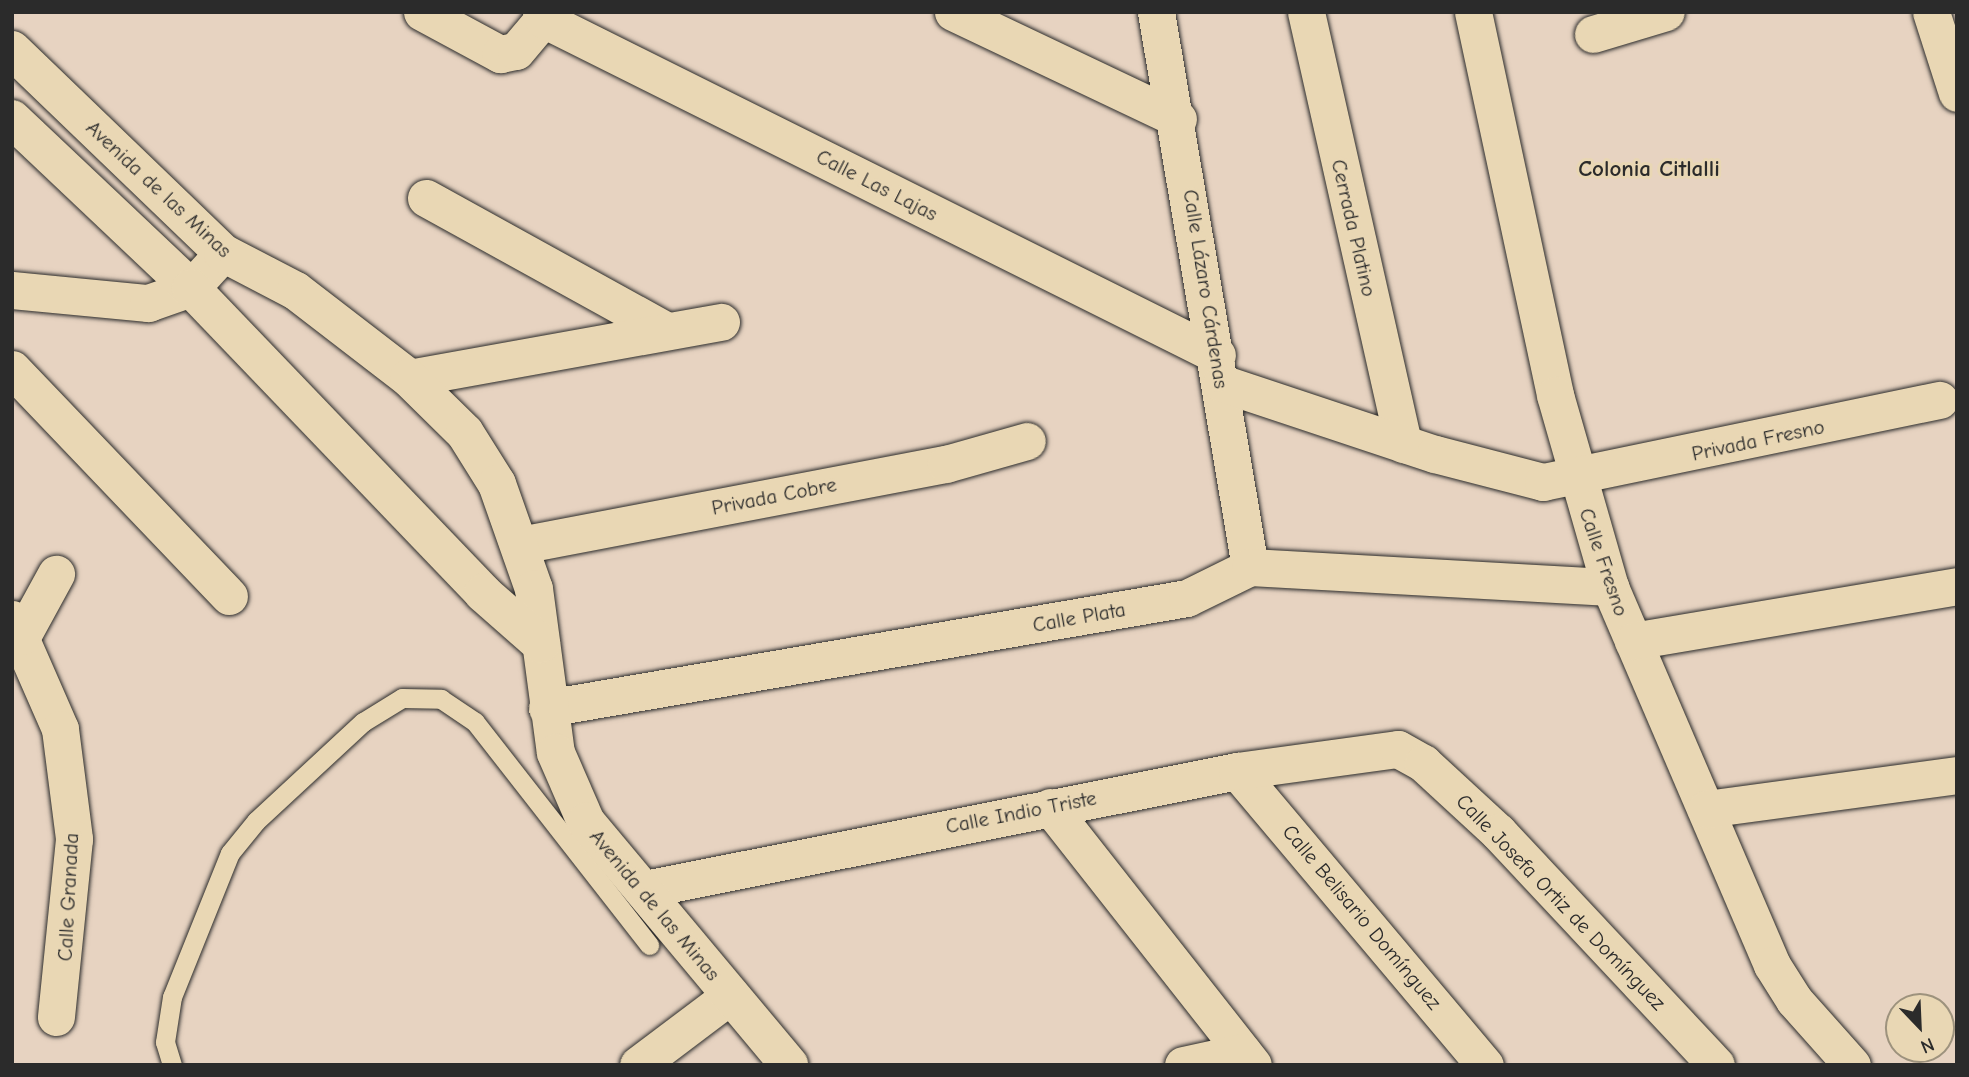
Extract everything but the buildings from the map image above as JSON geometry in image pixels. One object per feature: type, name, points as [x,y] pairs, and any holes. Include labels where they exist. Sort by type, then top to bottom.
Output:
[{"type":"street","points":[[422,12],[500,54],[516,51],[542,16]]},
{"type":"street","points":[[953,12],[1178,119]]},
{"type":"street","name":"Calle Lázaro Cárdenas","points":[[1156,12],[1178,119],[1250,567]]},
{"type":"street","name":"Cerrada Platino","points":[[1306,12],[1403,444]]},
{"type":"street","name":"Calle Fresno","points":[[1473,12],[1576,479],[1610,587],[1772,965],[1794,1000],[1853,1065]]},
{"type":"street","points":[[1593,34],[1666,12]]},
{"type":"street","points":[[1931,12],[1957,93]]},
{"type":"street","name":"Calle Las Lajas","points":[[542,16],[1219,369],[1403,444],[1544,482],[1576,479]]},
{"type":"street","name":"Avenida de las Minas","points":[[12,50],[223,253],[296,291],[410,377],[465,433],[497,484],[520,545],[541,644],[547,708],[556,753],[586,821],[789,1065]]},
{"type":"street","points":[[12,119],[191,288],[483,593],[541,644]]},
{"type":"street","points":[[426,198],[667,331]]},
{"type":"street","points":[[12,290],[148,303],[191,288],[223,253]]},
{"type":"street","points":[[410,377],[721,322]]},
{"type":"street","points":[[12,369],[229,596]]},
{"type":"street","name":"Privada Fresno","points":[[1576,479],[1940,400]]},
{"type":"street","name":"Privada Cobre","points":[[520,545],[946,464],[1027,441]]},
{"type":"street","name":"Calle Plata","points":[[547,708],[1186,598],[1250,567],[1610,587]]},
{"type":"street","points":[[17,628],[55,573]]},
{"type":"street","points":[[1633,641],[1957,586]]},
{"type":"street","name":"Calle Granada","points":[[17,628],[60,729],[74,839],[56,1017]]},
{"type":"street","name":"Calle Indio Triste","points":[[645,889],[1237,771],[1398,749]]},
{"type":"street","name":"Calle Josefa Ortiz de Domínguez","points":[[1398,749],[1423,762],[1498,832],[1716,1065]]},
{"type":"street","name":"Calle Belisario Domínguez","points":[[1237,771],[1485,1065]]},
{"type":"street","points":[[1706,809],[1957,775]]},
{"type":"street","points":[[1050,807],[1248,1058]]},
{"type":"street","points":[[638,1065],[730,995]]},
{"type":"street","points":[[1183,1065],[1248,1058]]},
{"type":"lane","points":[[172,1065],[165,1042],[172,997],[230,853],[256,821],[363,722],[402,698],[442,699],[475,722],[649,946]]},
{"type":"district","name":"Colonia Citlalli","points":[[1649,169]]}]
